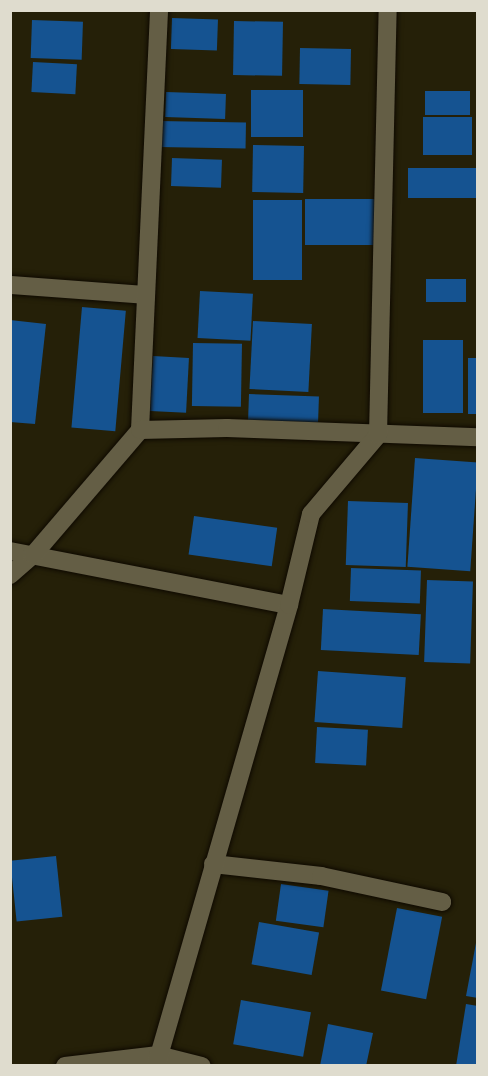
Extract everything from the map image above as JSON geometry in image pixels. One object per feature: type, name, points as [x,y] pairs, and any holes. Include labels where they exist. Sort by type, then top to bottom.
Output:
[{"type":"street","points":[[10,575],[33,555],[140,430],[159,10]]},
{"type":"street","points":[[157,1060],[289,605],[311,514],[378,435],[388,10]]},
{"type":"street","points":[[10,285],[146,295]]},
{"type":"street","points":[[140,430],[227,428],[477,437]]},
{"type":"street","points":[[10,551],[289,605]]},
{"type":"street","points":[[213,864],[321,876],[442,902]]},
{"type":"street","points":[[65,1065],[157,1060],[202,1065]]},
{"type":"building","points":[[172,18],[218,20],[217,51],[171,49]]},
{"type":"building","points":[[32,20],[83,22],[82,60],[31,58]]},
{"type":"building","points":[[234,21],[283,22],[282,76],[233,75]]},
{"type":"building","points":[[300,48],[351,49],[350,85],[299,84]]},
{"type":"building","points":[[33,62],[77,64],[75,94],[31,92]]},
{"type":"building","points":[[251,90],[303,90],[303,137],[251,137]]},
{"type":"building","points":[[425,91],[470,91],[470,115],[425,115]]},
{"type":"building","points":[[166,92],[226,94],[225,119],[165,117]]},
{"type":"building","points":[[423,117],[472,117],[472,155],[423,155]]},
{"type":"building","points":[[159,121],[246,123],[246,149],[159,147]]},
{"type":"building","points":[[253,145],[304,146],[303,193],[252,192]]},
{"type":"building","points":[[172,158],[222,160],[221,188],[171,186]]},
{"type":"building","points":[[408,168],[478,168],[478,198],[408,198]]},
{"type":"building","points":[[305,199],[376,199],[376,245],[305,245]]},
{"type":"building","points":[[253,200],[302,200],[302,280],[253,280]]},
{"type":"building","points":[[426,279],[466,279],[466,302],[426,302]]},
{"type":"building","points":[[200,291],[253,294],[250,341],[198,338]]},
{"type":"building","points":[[82,307],[126,311],[115,431],[71,428]]},
{"type":"building","points":[[10,320],[46,324],[35,424],[10,422]]},
{"type":"building","points":[[253,321],[312,324],[308,392],[249,389]]},
{"type":"building","points":[[423,340],[463,340],[463,413],[423,413]]},
{"type":"building","points":[[193,343],[242,344],[241,407],[192,406]]},
{"type":"building","points":[[153,356],[189,358],[186,413],[150,411]]},
{"type":"building","points":[[468,358],[478,358],[478,414],[468,414]]},
{"type":"building","points":[[249,394],[319,396],[318,422],[248,420]]},
{"type":"building","points":[[415,458],[478,462],[470,571],[407,567]]},
{"type":"building","points":[[348,501],[408,503],[406,567],[346,565]]},
{"type":"building","points":[[194,516],[277,528],[272,566],[189,555]]},
{"type":"building","points":[[351,568],[421,570],[420,603],[350,601]]},
{"type":"building","points":[[427,580],[473,582],[470,664],[424,662]]},
{"type":"building","points":[[323,609],[421,614],[419,655],[321,650]]},
{"type":"building","points":[[318,671],[406,677],[402,728],[314,722]]},
{"type":"building","points":[[317,727],[368,730],[366,766],[315,763]]},
{"type":"building","points":[[56,856],[62,917],[17,921],[10,861]]},
{"type":"building","points":[[281,884],[329,891],[323,927],[276,921]]},
{"type":"building","points":[[397,908],[442,917],[426,999],[381,990]]},
{"type":"building","points":[[259,922],[319,933],[312,975],[252,964]]},
{"type":"building","points":[[476,943],[478,943],[478,998],[466,996]]},
{"type":"building","points":[[241,1000],[311,1012],[303,1057],[233,1044]]},
{"type":"building","points":[[466,1004],[478,1006],[478,1066],[456,1066]]},
{"type":"building","points":[[328,1024],[373,1033],[366,1066],[320,1066]]}]
